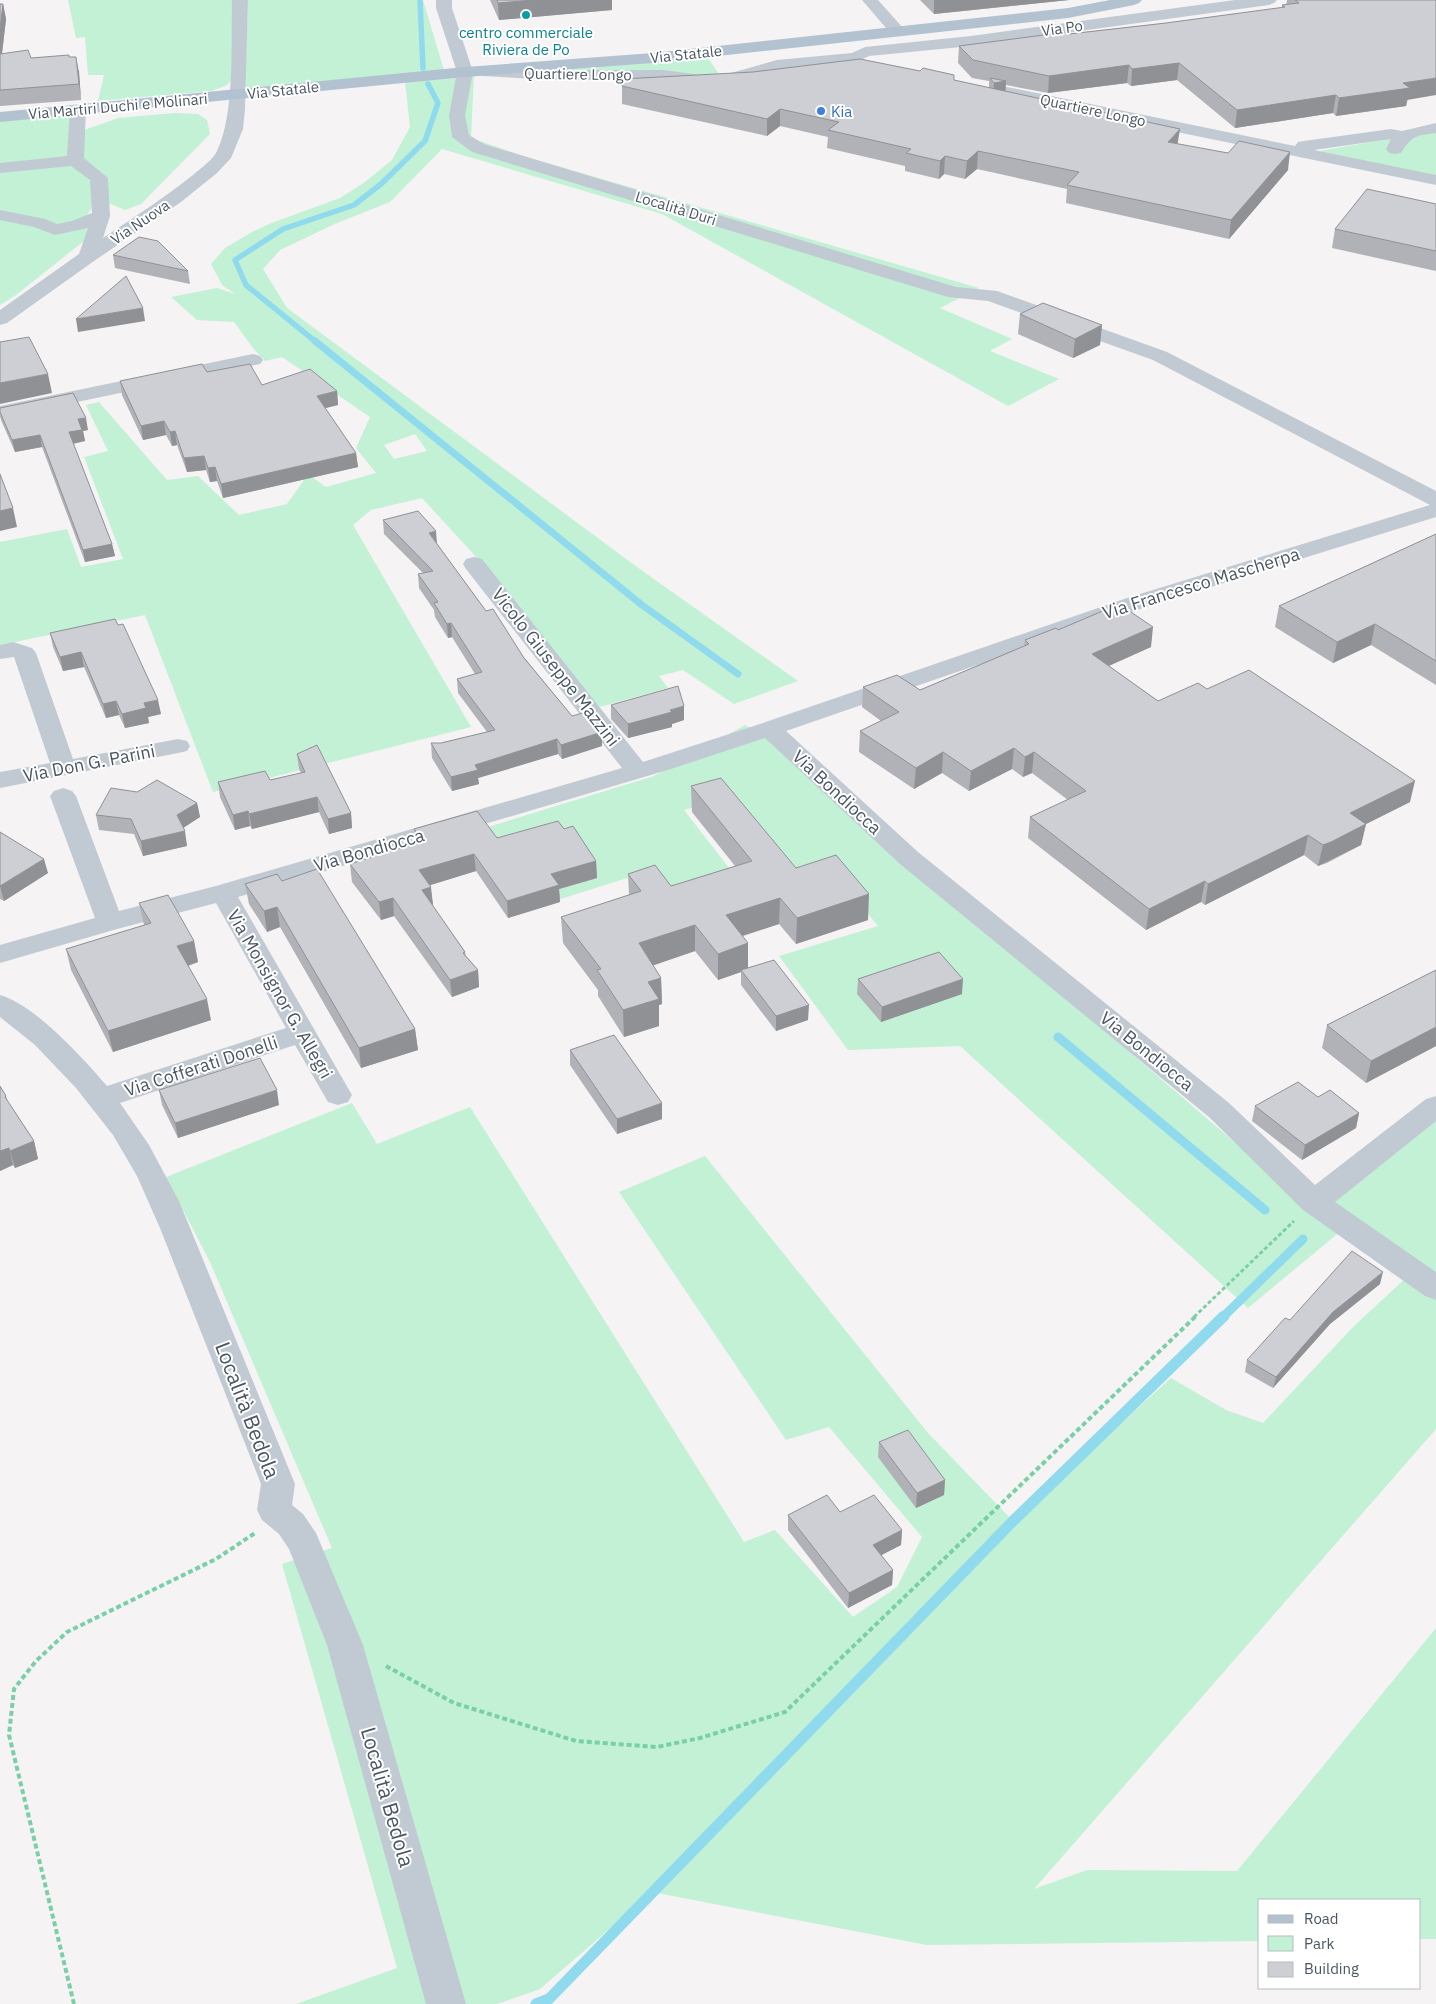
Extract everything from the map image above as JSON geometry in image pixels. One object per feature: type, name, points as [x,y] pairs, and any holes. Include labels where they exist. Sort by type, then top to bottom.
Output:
[{"type":"main road","name":"Via Statale","points":[[237,95],[465,72],[653,58],[1068,13],[1134,0]]},
{"type":"main road","name":"Via Martiri Duchi e Molinari","points":[[0,117],[237,95]]},
{"type":"street","name":"Via Nuova","points":[[0,319],[87,257],[175,198],[211,169],[225,154],[234,130],[237,109],[240,0]]},
{"type":"street","points":[[444,0],[444,8],[465,72]]},
{"type":"street","points":[[870,0],[898,32]]},
{"type":"street","name":"Via Po","points":[[856,57],[865,52],[876,50],[971,40],[1269,0]]},
{"type":"street","name":"Quartiere Longo","points":[[483,71],[552,75],[663,75],[700,81],[725,80],[777,65],[856,57],[861,62],[882,67]]},
{"type":"street","points":[[653,58],[649,63],[656,72],[663,75]]},
{"type":"street","name":"Località Duri","points":[[465,72],[457,115],[461,137],[478,148],[955,293],[990,295],[1160,356],[1436,500]]},
{"type":"street","name":"Quartiere Longo","points":[[990,89],[1436,180]]},
{"type":"street","points":[[75,160],[78,109]]},
{"type":"street","points":[[1411,175],[1396,158],[1397,142],[1404,136],[1419,130],[1436,128]]},
{"type":"street","points":[[1283,148],[1391,134],[1404,136]]},
{"type":"street","points":[[0,168],[75,160],[99,178],[101,216],[87,257]]},
{"type":"street","points":[[0,215],[40,223],[55,230],[77,226],[101,216]]},
{"type":"street","points":[[0,412],[253,360]]},
{"type":"street","name":"Via Francesco Mascherpa","points":[[769,729],[1138,602],[1436,510]]},
{"type":"street","name":"Vicolo Giuseppe Mazzini","points":[[474,564],[637,771]]},
{"type":"street","points":[[0,652],[13,649],[24,653],[64,768]]},
{"type":"street","name":"Via Bondiocca","points":[[0,954],[110,922],[223,893],[637,771],[769,729],[909,858],[1219,1110],[1314,1202],[1436,1288]]},
{"type":"street","name":"Via Don G. Parini","points":[[0,780],[178,746]]},
{"type":"street","points":[[63,796],[110,922]]},
{"type":"street","name":"Via Monsignor G. Allegri","points":[[223,893],[338,1095]]},
{"type":"street","name":"Località Bedola","points":[[0,1004],[16,1014],[51,1042],[112,1114],[152,1176],[214,1322],[278,1484],[274,1510],[291,1524],[304,1542],[346,1645],[446,2004]]},
{"type":"street","name":"Via Cofferati Donelli","points":[[100,1099],[302,1033]]},
{"type":"street","points":[[1314,1202],[1436,1106]]},
{"type":"path","points":[[346,1645],[454,1703],[576,1741],[657,1747],[700,1738],[785,1712],[1314,1202]]},
{"type":"path","points":[[74,2004],[9,1735],[14,1689],[36,1661],[67,1632],[216,1559],[253,1535],[274,1510]]},
{"type":"green space","points":[[68,0],[236,0],[232,79],[227,85],[212,91],[98,101],[104,75],[88,75],[85,37],[76,38]]},
{"type":"green space","points":[[248,0],[423,0],[446,77],[474,74],[471,138],[526,157],[979,288],[940,308],[1012,339],[990,351],[1059,379],[1008,406],[662,214],[442,149],[390,202],[337,223],[280,250],[263,269],[287,308],[637,567],[798,681],[734,704],[683,670],[659,676],[668,688],[596,708],[489,571],[422,498],[371,510],[353,525],[471,727],[213,792],[145,615],[0,645],[0,542],[67,529],[81,567],[123,559],[84,457],[108,451],[86,405],[99,402],[167,480],[198,476],[239,515],[287,504],[304,480],[302,470],[326,487],[376,473],[356,448],[370,417],[282,357],[265,361],[234,322],[197,320],[171,297],[217,288],[235,294],[222,285],[211,264],[225,248],[269,224],[340,198],[365,182],[392,160],[410,127],[405,81],[245,92]],"holes":[[[415,434],[427,451],[394,459],[384,445]]]},
{"type":"green space","points":[[706,55],[723,80],[538,71]]},
{"type":"green space","points":[[175,113],[198,114],[207,120],[210,134],[141,204],[125,210],[106,202],[101,194],[85,218],[94,233],[16,295],[0,305],[0,121],[73,114],[76,133],[118,118]]},
{"type":"green space","points":[[1436,131],[1436,177],[1319,151]]},
{"type":"green space","points":[[745,725],[784,744],[894,850],[1309,1206],[1436,1107],[1436,1429],[1034,1889],[1087,1870],[1237,1871],[1436,1628],[1436,1939],[1421,1939],[1421,1899],[1258,1899],[1258,1941],[927,1945],[652,1892],[540,1989],[497,2004],[296,2004],[397,1968],[282,1564],[332,1548],[210,1262],[166,1177],[352,1103],[377,1144],[470,1107],[744,1542],[775,1530],[853,1617],[897,1587],[922,1537],[829,1427],[786,1440],[619,1192],[705,1156],[928,1433],[1013,1521],[1171,1378],[1226,1410],[1263,1423],[1354,1326],[1408,1276],[1342,1230],[1248,1308],[960,1046],[848,1050],[779,956],[878,926],[836,876],[799,887],[723,798],[684,810],[740,882],[672,905],[643,873],[548,903],[488,827],[654,776]]},
{"type":"building","points":[[497,0],[534,0],[498,3]]},
{"type":"building","points":[[1295,0],[1436,0],[1436,78],[1403,83],[1410,88],[1339,98],[1336,95],[1237,110],[1179,63],[1132,69],[1129,65],[1049,76],[973,60],[959,46],[1067,32],[1069,34],[1166,23],[1285,7],[1282,5],[1299,3]]},
{"type":"building","points":[[0,4],[3,4],[0,29]]},
{"type":"building","points":[[28,50],[31,58],[69,55],[69,57],[76,57],[79,84],[0,90],[0,54]]},
{"type":"building","points":[[860,59],[920,71],[923,68],[954,75],[954,80],[1180,129],[1168,142],[1228,153],[1239,141],[1290,152],[1231,220],[1067,185],[1079,172],[978,151],[967,161],[945,156],[940,161],[906,153],[911,149],[828,130],[839,122],[780,109],[767,119],[622,86],[622,79],[753,72]]},
{"type":"building","points":[[990,78],[1006,81],[994,83]]},
{"type":"building","points":[[1367,189],[1436,204],[1436,251],[1335,229]]},
{"type":"building","points":[[139,237],[158,241],[188,271],[113,255]]},
{"type":"building","points":[[126,276],[143,308],[76,319]]},
{"type":"building","points":[[1043,303],[1102,325],[1075,339],[1020,314]]},
{"type":"building","points":[[29,337],[48,374],[0,383],[0,342]]},
{"type":"building","points":[[202,364],[207,372],[250,364],[262,385],[310,369],[337,391],[317,396],[356,453],[221,484],[215,467],[208,468],[204,456],[184,458],[175,431],[170,432],[164,421],[141,426],[120,381]]},
{"type":"building","points":[[73,393],[86,418],[78,419],[82,430],[69,432],[112,544],[83,550],[40,435],[12,440],[0,412],[0,408]]},
{"type":"building","points":[[0,474],[13,508],[0,511]]},
{"type":"building","points":[[418,511],[436,531],[429,533],[486,611],[493,609],[524,658],[572,716],[586,712],[602,732],[561,745],[557,739],[475,765],[478,770],[451,777],[431,743],[441,743],[495,730],[457,679],[482,672],[451,623],[447,624],[434,603],[438,602],[418,574],[433,571],[383,520]]},
{"type":"building","points":[[1436,534],[1436,661],[1375,624],[1337,642],[1279,606]]},
{"type":"building","points":[[1119,604],[1153,627],[1092,654],[1158,701],[1198,683],[1207,689],[1249,670],[1415,781],[1350,813],[1366,824],[1331,842],[1323,845],[1308,835],[1208,884],[1205,881],[1149,909],[1030,817],[1086,791],[1034,752],[1025,757],[1014,748],[971,771],[943,752],[916,768],[860,731],[899,712],[863,687],[897,675],[920,690],[1029,644],[1025,640],[1056,628],[1058,630]]},
{"type":"building","points":[[115,619],[118,625],[123,624],[158,700],[144,703],[146,708],[122,714],[116,701],[103,704],[81,652],[60,657],[50,633]]},
{"type":"building","points":[[678,686],[684,706],[670,710],[672,712],[628,724],[611,705]]},
{"type":"building","points":[[317,745],[351,813],[328,819],[317,797],[249,814],[248,811],[233,815],[218,782],[265,771],[270,780],[305,772],[297,754]]},
{"type":"building","points":[[721,778],[796,868],[836,855],[869,894],[797,918],[780,898],[726,915],[748,943],[718,954],[695,925],[639,943],[661,978],[648,982],[659,999],[623,1010],[597,970],[601,969],[561,917],[641,891],[628,874],[655,865],[671,886],[752,861],[691,786]]},
{"type":"building","points":[[157,780],[197,803],[177,815],[185,831],[141,841],[131,819],[96,815],[111,788],[137,792]]},
{"type":"building","points":[[477,811],[497,838],[558,821],[564,829],[573,826],[596,861],[551,874],[559,885],[507,901],[474,854],[419,870],[431,887],[422,890],[465,952],[463,953],[478,970],[450,980],[393,898],[379,902],[350,864],[423,841],[414,829]]},
{"type":"building","points":[[0,832],[44,859],[0,886]]},
{"type":"building","points":[[317,869],[415,1029],[359,1048],[277,907],[264,911],[245,884],[277,874],[282,881]]},
{"type":"building","points":[[168,895],[194,941],[177,946],[207,999],[108,1031],[66,949],[151,923],[139,903]]},
{"type":"building","points":[[939,952],[963,979],[882,1007],[858,979]]},
{"type":"building","points":[[774,960],[809,1005],[776,1016],[741,970]]},
{"type":"building","points":[[1436,970],[1436,1027],[1371,1061],[1327,1025]]},
{"type":"building","points":[[614,1035],[662,1103],[617,1119],[570,1050]]},
{"type":"building","points":[[260,1058],[277,1090],[175,1123],[159,1090]]},
{"type":"building","points":[[1298,1082],[1318,1097],[1330,1090],[1359,1113],[1305,1145],[1255,1106]]},
{"type":"building","points":[[0,1086],[5,1097],[34,1141],[10,1151],[9,1148],[0,1151]]},
{"type":"building","points":[[1352,1251],[1383,1272],[1333,1312],[1276,1377],[1247,1360],[1285,1318],[1290,1320]]},
{"type":"building","points":[[908,1430],[945,1480],[917,1493],[879,1442]]},
{"type":"building","points":[[827,1495],[840,1512],[874,1495],[902,1530],[873,1545],[893,1570],[849,1593],[788,1515]]},
{"type":"waterway","points":[[420,0],[423,68]]},
{"type":"waterway","points":[[316,342],[246,285],[235,260],[283,229],[354,205],[381,184],[425,141],[438,103],[428,84]]},
{"type":"waterway","points":[[315,341],[642,605],[738,674]]},
{"type":"waterway","points":[[1058,1037],[1265,1210]]},
{"type":"waterway","points":[[1223,1317],[1303,1239]]},
{"type":"waterway","points":[[536,2004],[549,1999],[1013,1521],[1224,1316]]},
{"type":"place","name":"centro commerciale Riviera de Po","points":[[526,15]]},
{"type":"place","name":"Kia","points":[[821,111]]}]
